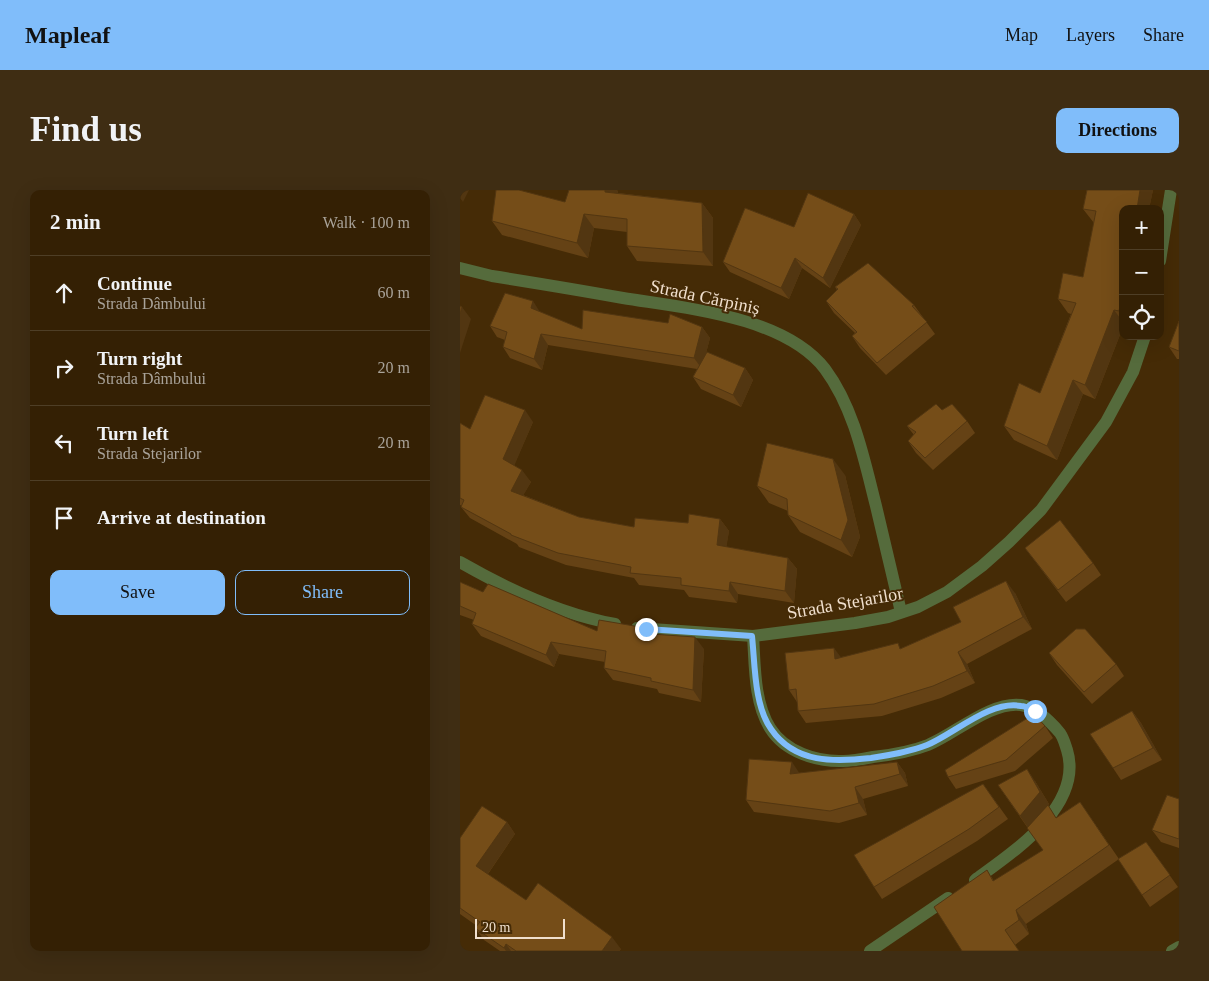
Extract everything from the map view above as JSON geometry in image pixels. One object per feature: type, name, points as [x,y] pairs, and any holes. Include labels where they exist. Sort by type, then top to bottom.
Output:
[{"type":"street","points":[[1162,250],[1171,190]]},
{"type":"street","name":"Strada Cărpiniș","points":[[460,268],[492,276],[704,311],[742,320],[779,334],[807,351],[824,368],[840,394],[851,419],[864,460],[901,612]]},
{"type":"street","name":"Strada Stejarilor","points":[[460,562],[510,589],[560,609],[604,622],[646,629],[752,636],[888,617],[918,607],[947,592],[982,566],[1041,510],[1106,422],[1133,372],[1144,340]]},
{"type":"street","points":[[752,636],[759,698],[770,729],[784,744],[799,753],[821,760],[843,761],[896,754],[928,744],[991,711],[1005,706],[1021,706],[1035,711],[1051,722],[1063,738],[1071,763],[1066,789],[1052,815],[1026,842],[870,951]]},
{"type":"street","points":[[1172,951],[1179,947]]},
{"type":"building","points":[[496,190],[519,190],[565,202],[569,190],[605,190],[605,192],[702,203],[703,252],[627,246],[627,219],[584,214],[577,243],[492,221]]},
{"type":"building","points":[[1087,190],[1140,190],[1138,205],[1119,205],[1119,311],[1114,310],[1085,385],[1073,380],[1047,446],[1004,426],[1019,383],[1040,393],[1076,303],[1058,299],[1063,273],[1083,277],[1096,211],[1083,209]]},
{"type":"building","points":[[808,193],[854,214],[823,278],[795,258],[781,288],[723,262],[745,208],[794,227]]},
{"type":"building","points":[[868,263],[914,305],[912,306],[927,322],[877,363],[852,336],[857,332],[826,301],[838,289],[835,287]]},
{"type":"building","points":[[505,293],[533,301],[531,308],[582,329],[583,310],[668,323],[670,314],[702,327],[694,358],[541,334],[534,359],[503,347],[507,332],[490,326]]},
{"type":"building","points":[[1179,321],[1179,351],[1169,347]]},
{"type":"building","points":[[707,352],[745,368],[733,395],[693,377]]},
{"type":"building","points":[[485,395],[525,410],[503,459],[522,470],[511,491],[579,517],[634,527],[635,518],[688,523],[689,514],[720,519],[717,545],[788,558],[785,591],[730,582],[729,591],[681,585],[681,578],[630,573],[631,567],[558,553],[511,535],[461,507],[464,500],[460,498],[460,423],[470,429]]},
{"type":"building","points":[[936,404],[942,410],[952,404],[967,421],[925,458],[908,441],[916,432],[907,426]]},
{"type":"building","points":[[767,443],[833,459],[848,520],[841,540],[788,515],[787,499],[757,486]]},
{"type":"building","points":[[1060,520],[1093,563],[1058,590],[1025,548]]},
{"type":"building","points":[[1006,581],[1023,617],[958,652],[967,671],[933,686],[874,704],[798,711],[796,689],[789,690],[785,653],[834,648],[835,659],[898,643],[900,649],[961,622],[953,607]]},
{"type":"building","points":[[460,582],[483,592],[488,584],[597,631],[599,620],[652,629],[651,634],[695,637],[693,690],[651,681],[651,678],[604,668],[606,651],[551,642],[546,655],[472,624],[476,613],[460,606]]},
{"type":"building","points":[[1076,629],[1085,629],[1116,664],[1084,692],[1049,653]]},
{"type":"building","points":[[1132,711],[1153,748],[1113,768],[1090,734]]},
{"type":"building","points":[[1034,714],[1045,726],[1006,760],[948,777],[945,770]]},
{"type":"building","points":[[749,759],[792,762],[790,774],[897,762],[900,774],[855,787],[859,803],[830,811],[746,800]]},
{"type":"building","points":[[1027,769],[1040,792],[1020,816],[998,785]]},
{"type":"building","points":[[983,784],[999,807],[969,829],[874,887],[854,855]]},
{"type":"building","points":[[1167,795],[1179,799],[1179,839],[1152,830]]},
{"type":"building","points":[[1080,802],[1109,845],[1016,910],[1019,920],[1005,930],[1019,951],[962,951],[934,907],[987,870],[993,881],[1043,850],[1027,828],[1048,805],[1056,818]]},
{"type":"building","points":[[482,806],[507,822],[476,866],[526,900],[538,883],[612,937],[602,951],[516,951],[506,944],[504,948],[475,928],[480,922],[460,908],[460,838]]},
{"type":"building","points":[[1146,842],[1170,875],[1142,895],[1118,859]]},
{"type":"route","points":[[646,629],[752,636],[759,698],[770,729],[784,744],[799,753],[821,760],[843,761],[896,754],[928,744],[991,711],[1005,706],[1021,706],[1035,711]]}]
